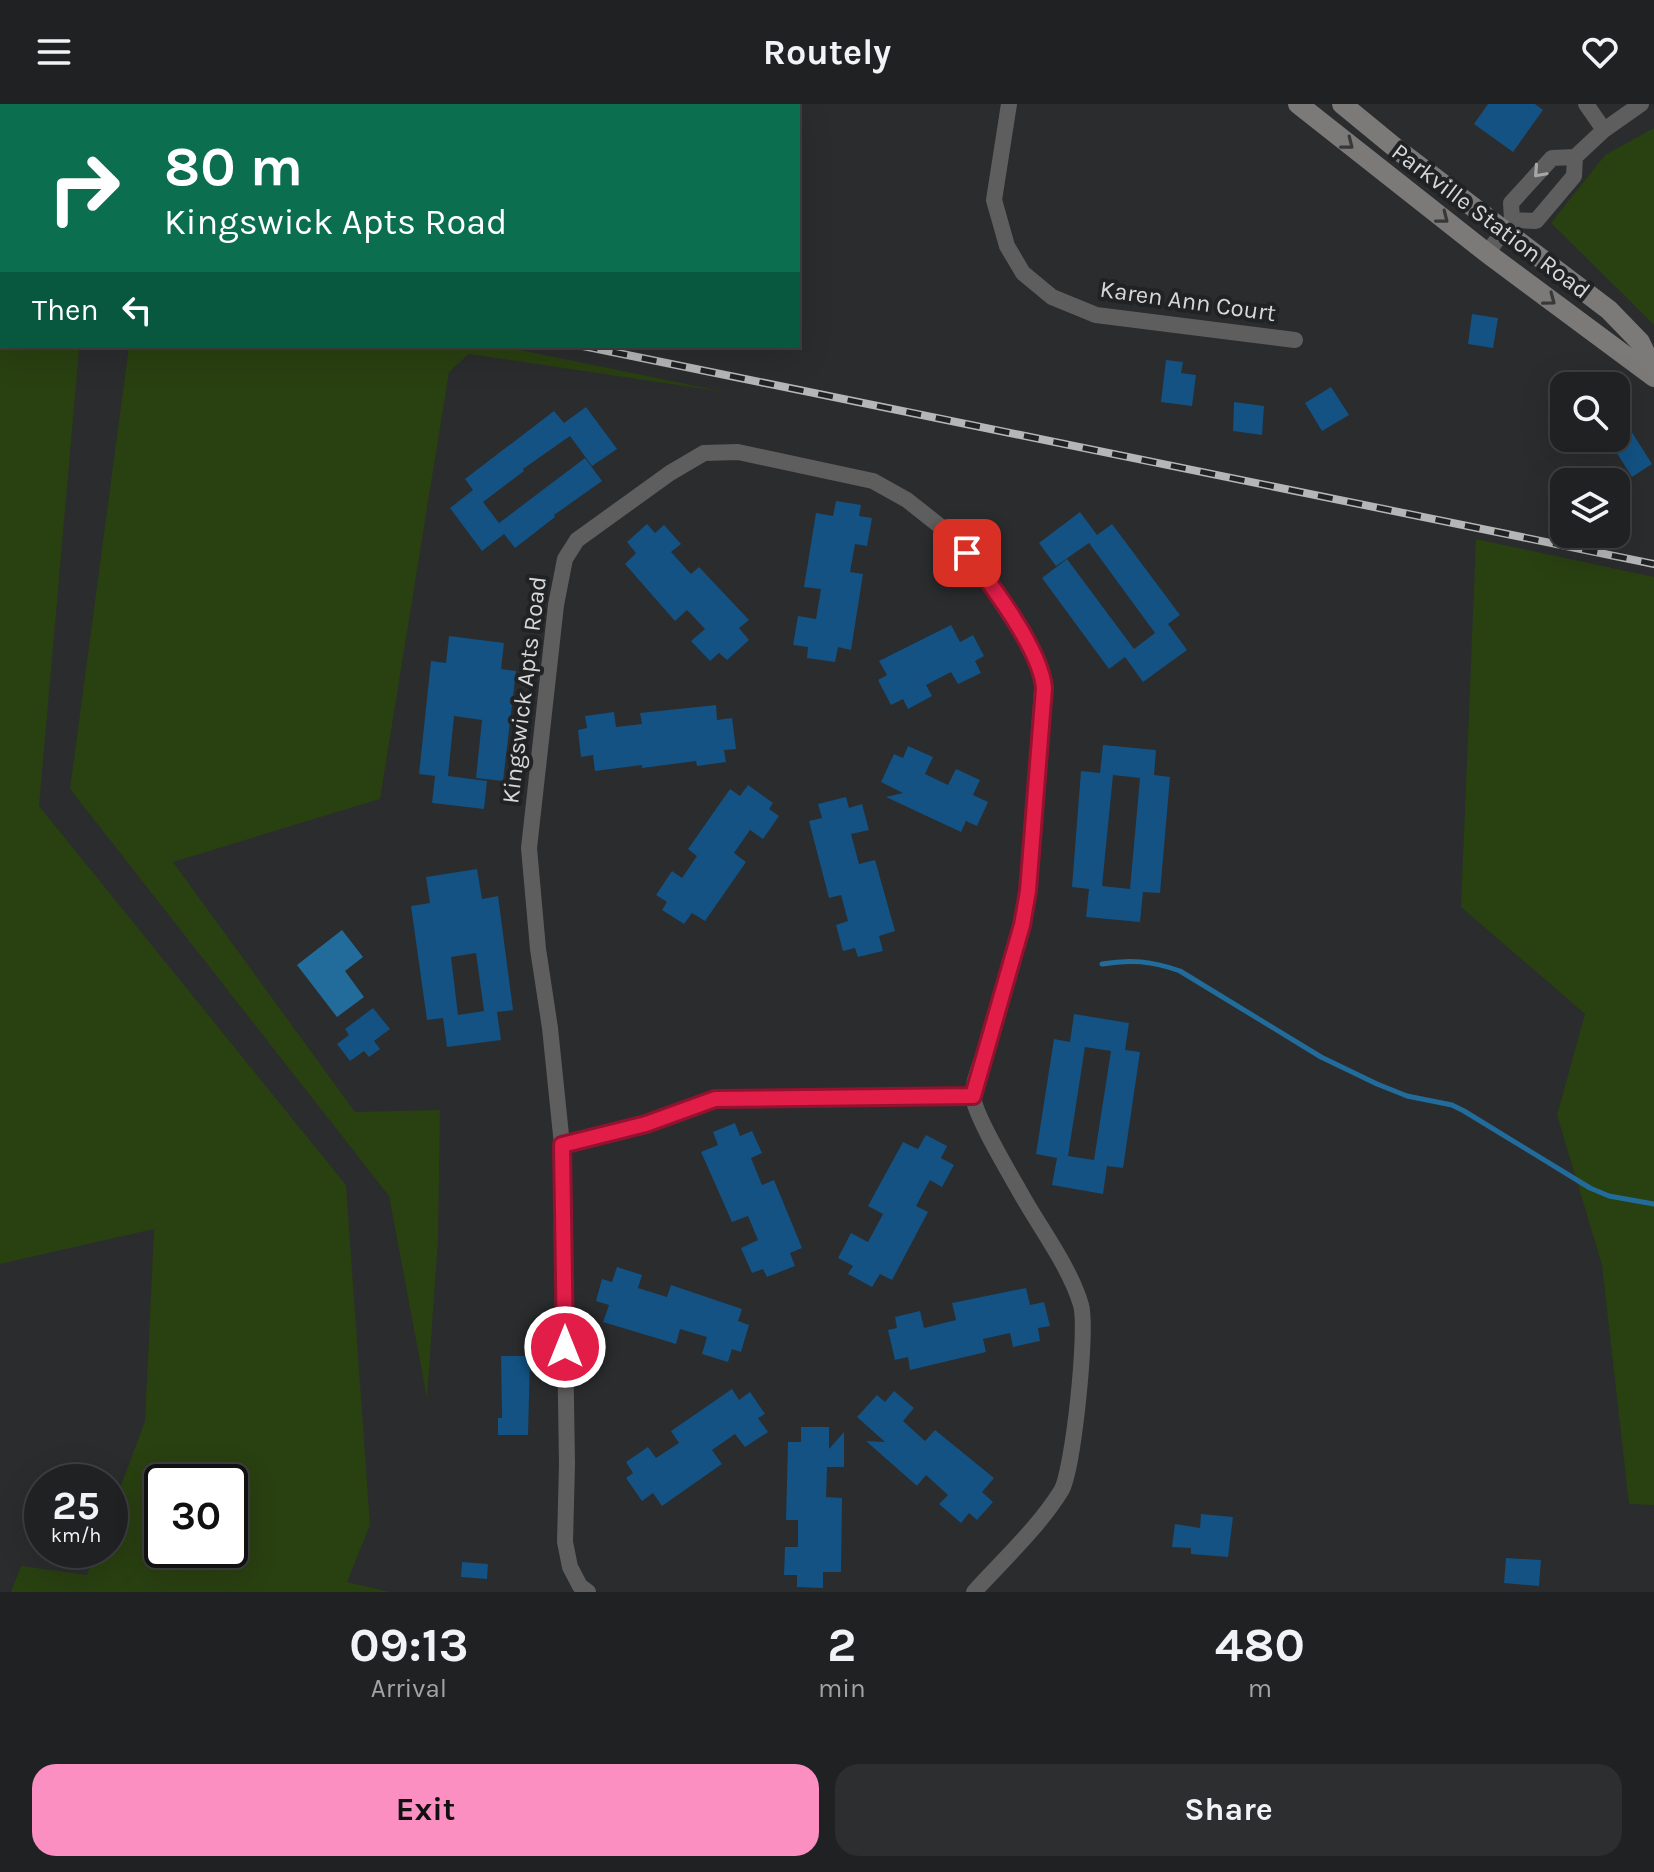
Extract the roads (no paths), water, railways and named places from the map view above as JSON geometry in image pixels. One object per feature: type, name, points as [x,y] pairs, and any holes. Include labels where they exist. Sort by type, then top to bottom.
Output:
[{"type":"main road","name":"Parkville Station Road","points":[[1298,104],[1487,253],[1654,374]]},
{"type":"main road","name":"Parkville Station Road","points":[[1342,104],[1398,150],[1509,225],[1609,310],[1640,342],[1654,374]]},
{"type":"street","name":"Karen Ann Court","points":[[1009,104],[994,200],[1007,246],[1023,273],[1052,297],[1096,315],[1295,340]]},
{"type":"street","points":[[1586,104],[1604,130]]},
{"type":"street","points":[[1487,253],[1509,225],[1511,203],[1552,158],[1575,157],[1604,130],[1641,104]]},
{"type":"street","points":[[1509,225],[1536,221],[1574,176],[1575,157]]},
{"type":"street","name":"Kingswick Apts Road","points":[[588,1592],[580,1586],[570,1567],[565,1542],[567,1464],[562,1145],[529,848],[556,605],[565,559],[577,540],[670,473],[704,453],[738,452],[873,481],[907,500],[955,538],[979,568],[1035,655],[1043,675],[1044,688],[1028,891],[1022,925],[973,1096]]},
{"type":"street","points":[[562,1145],[646,1124],[715,1099],[973,1096],[982,1122],[1006,1168],[1070,1278],[1082,1307],[1084,1336],[1070,1455],[1063,1488],[1028,1533],[974,1592]]},
{"type":"water","points":[[342,930],[363,957],[345,971],[364,997],[337,1017],[297,965]]},
{"type":"waterway","points":[[1102,964],[1141,962],[1180,971],[1321,1057],[1407,1096],[1452,1105],[1590,1188],[1609,1196],[1654,1204]]},
{"type":"railway","points":[[593,348],[1654,564]]}]
